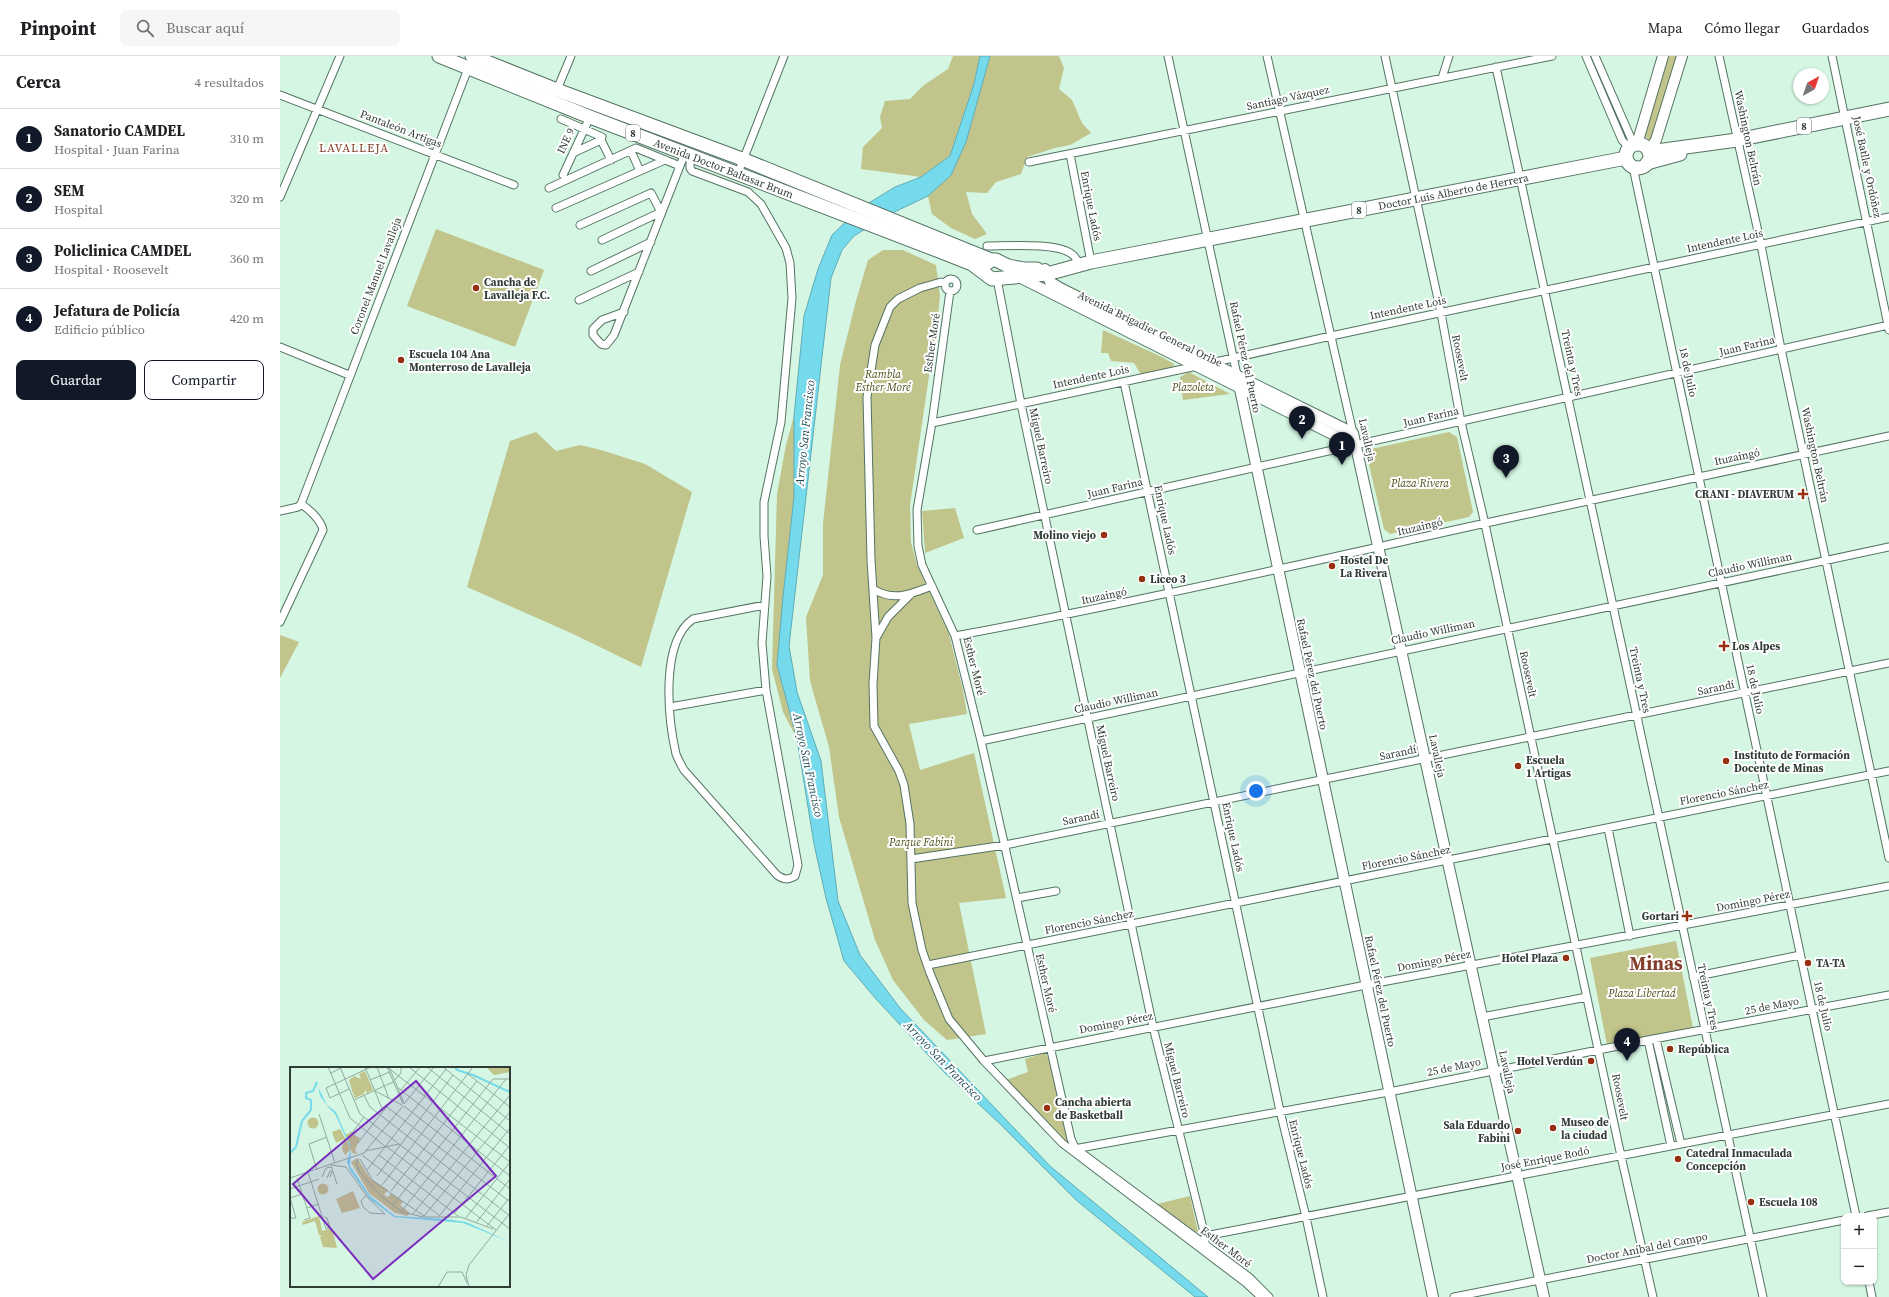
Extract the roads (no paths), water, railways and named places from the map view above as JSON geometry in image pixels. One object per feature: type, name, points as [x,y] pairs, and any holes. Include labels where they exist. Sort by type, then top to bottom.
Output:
[{"type":"highway","name":"Avenida Doctor Baltasar Brum","points":[[439,56],[471,60],[555,96],[742,159],[836,198],[943,246],[984,273]]},
{"type":"highway","name":"Avenida Doctor Baltasar Brum","points":[[555,96],[590,117],[827,208],[943,246],[996,261]]},
{"type":"highway","name":"8","points":[[1632,152],[1641,167],[1648,155],[1737,140],[1889,109]]},
{"type":"highway","points":[[1632,152],[1644,146],[1648,155]]},
{"type":"highway","name":"Doctor Luis Alberto de Herrera","points":[[999,278],[1019,277],[1046,272],[1085,262],[1521,178],[1632,152]]},
{"type":"highway","points":[[984,273],[985,265],[996,261],[1004,270],[999,278]]},
{"type":"highway","name":"Doctor Luis Alberto de Herrera","points":[[996,261],[1008,266],[1046,272]]},
{"type":"highway","name":"8","points":[[984,273],[988,277],[999,278]]},
{"type":"main road","points":[[1632,152],[1663,56]]},
{"type":"main road","points":[[1648,155],[1656,140],[1682,56]]},
{"type":"main road","name":"Avenida Brigadier General Oribe","points":[[1046,272],[1050,282],[1082,305],[1356,446]]},
{"type":"main road","name":"Avenida Brigadier General Oribe","points":[[1019,277],[1212,363],[1353,434]]},
{"type":"main road","name":"Rafael Pérez del Puerto","points":[[1237,375],[1277,570],[1433,1297]]},
{"type":"main road","name":"Lavalleja","points":[[1353,434],[1544,1297]]},
{"type":"street","points":[[280,197],[282,186],[318,109],[340,56]]},
{"type":"street","points":[[555,96],[571,56]]},
{"type":"street","points":[[738,173],[742,159],[784,56]]},
{"type":"street","name":"Rafael Pérez del Puerto","points":[[1168,56],[1237,375]]},
{"type":"street","name":"Lavalleja","points":[[1267,56],[1353,434]]},
{"type":"street","name":"Roosevelt","points":[[1385,56],[1415,199],[1441,312],[1461,422],[1485,524],[1587,997],[1600,1050],[1621,1156],[1654,1297]]},
{"type":"street","points":[[1442,78],[1449,56]]},
{"type":"street","name":"Santiago Vázquez","points":[[1028,162],[1552,56]]},
{"type":"street","points":[[1586,56],[1622,140],[1632,152]]},
{"type":"street","points":[[1595,56],[1632,152]]},
{"type":"street","name":"Washington Beltrán","points":[[1719,56],[1761,245],[1781,350],[1870,775],[1889,858]]},
{"type":"street","name":"José Batlle y Ordóñez","points":[[1832,56],[1889,327]]},
{"type":"street","name":"Coronel Manuel Lavalleja","points":[[301,504],[349,374],[471,60]]},
{"type":"street","name":"Treinta y Tres","points":[[1496,67],[1763,1297]]},
{"type":"street","name":"Pantaleón Artigas","points":[[280,95],[514,185]]},
{"type":"street","name":"INE 9","points":[[563,175],[590,117]]},
{"type":"street","points":[[561,119],[602,139],[610,160]]},
{"type":"street","points":[[573,153],[602,139]]},
{"type":"street","points":[[549,188],[633,150],[640,171]]},
{"type":"street","name":"Avenida Doctor Baltasar Brum","points":[[633,150],[680,166]]},
{"type":"street","name":"18 de Julio","points":[[1632,152],[1766,796],[1813,1009],[1855,1213]]},
{"type":"street","points":[[624,312],[602,320],[593,329],[593,335],[600,344],[606,345],[611,341],[624,312],[680,166],[687,154]]},
{"type":"street","points":[[687,154],[692,171],[748,192],[761,204],[786,248],[790,263],[792,298],[781,422],[764,502],[764,536],[767,576],[765,605],[762,643],[766,690],[798,865],[795,876],[789,879],[782,879],[778,875],[684,770],[676,755],[670,708],[668,684],[672,654],[685,624],[693,619],[765,605]]},
{"type":"street","name":"Enrique Ladós","points":[[1070,154],[1085,262]]},
{"type":"street","points":[[556,208],[664,160]]},
{"type":"street","points":[[580,225],[651,193],[662,212]]},
{"type":"street","points":[[602,240],[662,212]]},
{"type":"street","name":"Intendente Lois","points":[[932,422],[1212,363],[1441,312],[1889,218]]},
{"type":"street","points":[[591,271],[651,242]]},
{"type":"street","points":[[987,246],[1038,246],[1055,248],[1067,251],[1085,262]]},
{"type":"street","points":[[579,300],[639,272]]},
{"type":"street","name":"Miguel Barreiro","points":[[999,278],[1020,404],[1153,1027],[1205,1236],[1203,1247]]},
{"type":"street","points":[[950,279],[956,281],[956,288],[950,291],[946,288],[945,284],[950,279]]},
{"type":"street","name":"Esther Moré","points":[[945,284],[941,282],[920,288],[898,299],[890,308],[875,344],[867,397],[873,590],[876,638],[873,684],[874,726],[899,771],[904,785],[910,824],[912,903],[922,950],[949,1019],[984,1061],[1073,1150],[1203,1247],[1261,1297]]},
{"type":"street","name":"Esther Moré","points":[[950,291],[932,422],[917,510],[920,555],[932,586],[955,636],[981,741],[1073,1150]]},
{"type":"street","name":"Juan Farina","points":[[977,530],[1889,327]]},
{"type":"street","points":[[280,347],[349,374]]},
{"type":"street","name":"Enrique Ladós","points":[[1124,382],[1280,1111],[1306,1217],[1323,1297]]},
{"type":"street","name":"Ituzaingó","points":[[955,636],[1066,616],[1170,594],[1699,476],[1889,436]]},
{"type":"street","points":[[280,511],[298,507],[301,504],[308,508],[322,525],[323,530],[280,622]]},
{"type":"street","name":"Claudio Williman","points":[[981,741],[1401,650],[1889,547]]},
{"type":"street","name":"Esther Moré","points":[[873,590],[883,596],[892,597],[910,595],[932,586]]},
{"type":"street","name":"Esther Moré","points":[[876,638],[888,617],[910,595]]},
{"type":"street","name":"Sarandí","points":[[911,859],[1005,846],[1889,663]]},
{"type":"street","points":[[670,708],[766,690]]},
{"type":"street","name":"Florencio Sánchez","points":[[928,966],[1889,771]]},
{"type":"street","points":[[1608,828],[1630,936]]},
{"type":"street","name":"Domingo Pérez","points":[[984,1061],[1366,985],[1889,886]]},
{"type":"street","points":[[1016,898],[1056,891]]},
{"type":"street","points":[[1693,977],[1800,955]]},
{"type":"street","name":"25 de Mayo","points":[[1073,1150],[1389,1092],[1656,1038],[1889,995]]},
{"type":"street","points":[[1482,1017],[1587,997]]},
{"type":"street","points":[[1656,1038],[1681,1144]]},
{"type":"street","points":[[1648,1040],[1671,1146]]},
{"type":"street","name":"José Enrique Rodó","points":[[1205,1236],[1889,1104]]},
{"type":"street","points":[[1877,1214],[1889,1212]]},
{"type":"street","name":"Doctor Aníbal del Campo","points":[[1454,1297],[1841,1221]]},
{"type":"street","name":"Esther Moré","points":[[1203,1247],[1249,1277],[1269,1297]]},
{"type":"street","points":[[1870,1285],[1872,1297]]},
{"type":"water","name":"Arroyo San Francisco","points":[[980,56],[990,56],[966,142],[951,175],[928,196],[888,215],[854,236],[842,250],[831,278],[789,646],[797,692],[821,761],[838,901],[860,955],[900,1008],[1050,1166],[1208,1297],[1195,1297],[1076,1200],[998,1122],[944,1072],[876,999],[844,961],[826,898],[814,844],[797,739],[777,665],[794,497],[794,416],[804,316],[818,269],[832,235],[859,209],[895,187],[921,177],[950,156],[974,84]]},
{"type":"place","name":"Cancha de Lavalleja F.C.","points":[[476,288]]},
{"type":"place","name":"Escuela 104 Ana Monterroso de Lavalleja","points":[[401,360]]},
{"type":"place","name":"SEM","points":[[1302,439]]},
{"type":"place","name":"Sanatorio CAMDEL","points":[[1342,465]]},
{"type":"place","name":"Policlinica CAMDEL","points":[[1506,478]]},
{"type":"place","name":"CRANI - DIAVERUM","points":[[1803,494]]},
{"type":"place","name":"Molino viejo","points":[[1104,535]]},
{"type":"place","name":"Hostel De La Rivera","points":[[1332,566]]},
{"type":"place","name":"Liceo 3","points":[[1142,579]]},
{"type":"place","name":"Los Alpes","points":[[1724,646]]},
{"type":"place","name":"Instituto de Formación Docente de Minas","points":[[1726,761]]},
{"type":"place","name":"Escuela 1 Artigas","points":[[1518,766]]},
{"type":"place","name":"Gortari","points":[[1687,916]]},
{"type":"place","name":"Hotel Plaza","points":[[1566,958]]},
{"type":"place","name":"TA-TA","points":[[1808,963]]},
{"type":"place","name":"República","points":[[1670,1049]]},
{"type":"place","name":"Hotel Verdún","points":[[1591,1061]]},
{"type":"place","name":"Jefatura de Policía","points":[[1627,1061]]},
{"type":"place","name":"Cancha abierta de Basketball","points":[[1047,1108]]},
{"type":"place","name":"Museo de la ciudad","points":[[1553,1128]]},
{"type":"place","name":"Sala Eduardo Fabini","points":[[1518,1131]]},
{"type":"place","name":"Catedral Inmaculada Concepción","points":[[1678,1159]]},
{"type":"place","name":"Escuela 108","points":[[1751,1202]]},
{"type":"district","name":"LAVALLEJA","points":[[354,148]]},
{"type":"district","name":"Minas","points":[[1656,963]]},
{"type":"park label","name":"Rambla Esther Moré","points":[[883,380]]},
{"type":"park label","name":"Plazoleta","points":[[1193,387]]},
{"type":"park label","name":"Plaza Rivera","points":[[1420,483]]},
{"type":"park label","name":"Parque Fabini","points":[[921,842]]},
{"type":"park label","name":"Plaza Libertad","points":[[1642,993]]}]
